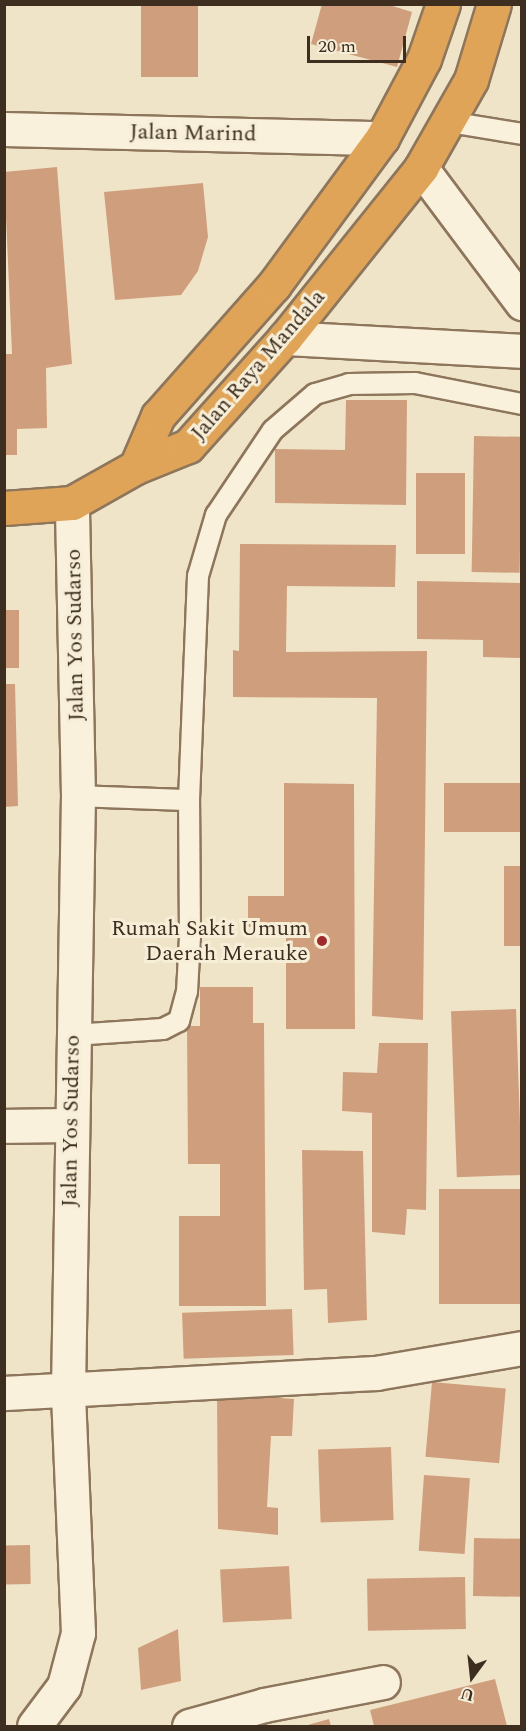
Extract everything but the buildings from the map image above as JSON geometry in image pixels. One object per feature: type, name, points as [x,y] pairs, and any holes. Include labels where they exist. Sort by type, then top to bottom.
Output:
[{"type":"highway","name":"Jalan Raya Mandala","points":[[136,467],[158,416],[274,285],[382,138],[424,59],[444,4]]},
{"type":"highway","name":"Jalan Raya Mandala","points":[[136,467],[188,446],[285,339],[421,168],[450,122],[471,80],[494,4]]},
{"type":"highway","points":[[4,508],[72,503],[136,467]]},
{"type":"street","name":"Jalan Marind","points":[[4,129],[382,138]]},
{"type":"street","points":[[421,168],[522,303]]},
{"type":"street","points":[[285,339],[522,351]]},
{"type":"street","name":"Jalan Yos Sudarso","points":[[39,1726],[64,1686],[78,1633],[68,1391],[70,1125],[78,796],[72,503]]},
{"type":"street","points":[[4,1126],[70,1125]]},
{"type":"street","points":[[4,1393],[376,1373],[522,1348]]},
{"type":"street","points":[[189,1726],[264,1705],[383,1682]]},
{"type":"lane","points":[[450,122],[522,134]]},
{"type":"lane","points":[[73,1035],[163,1029],[179,1021],[185,1009],[189,959],[189,800],[198,576],[216,515],[273,430],[315,394],[349,384],[415,383],[522,404]]},
{"type":"lane","points":[[78,796],[189,800]]},
{"type":"place","name":"Rumah Sakit Umum Daerah Merauke","points":[[322,941]]}]
